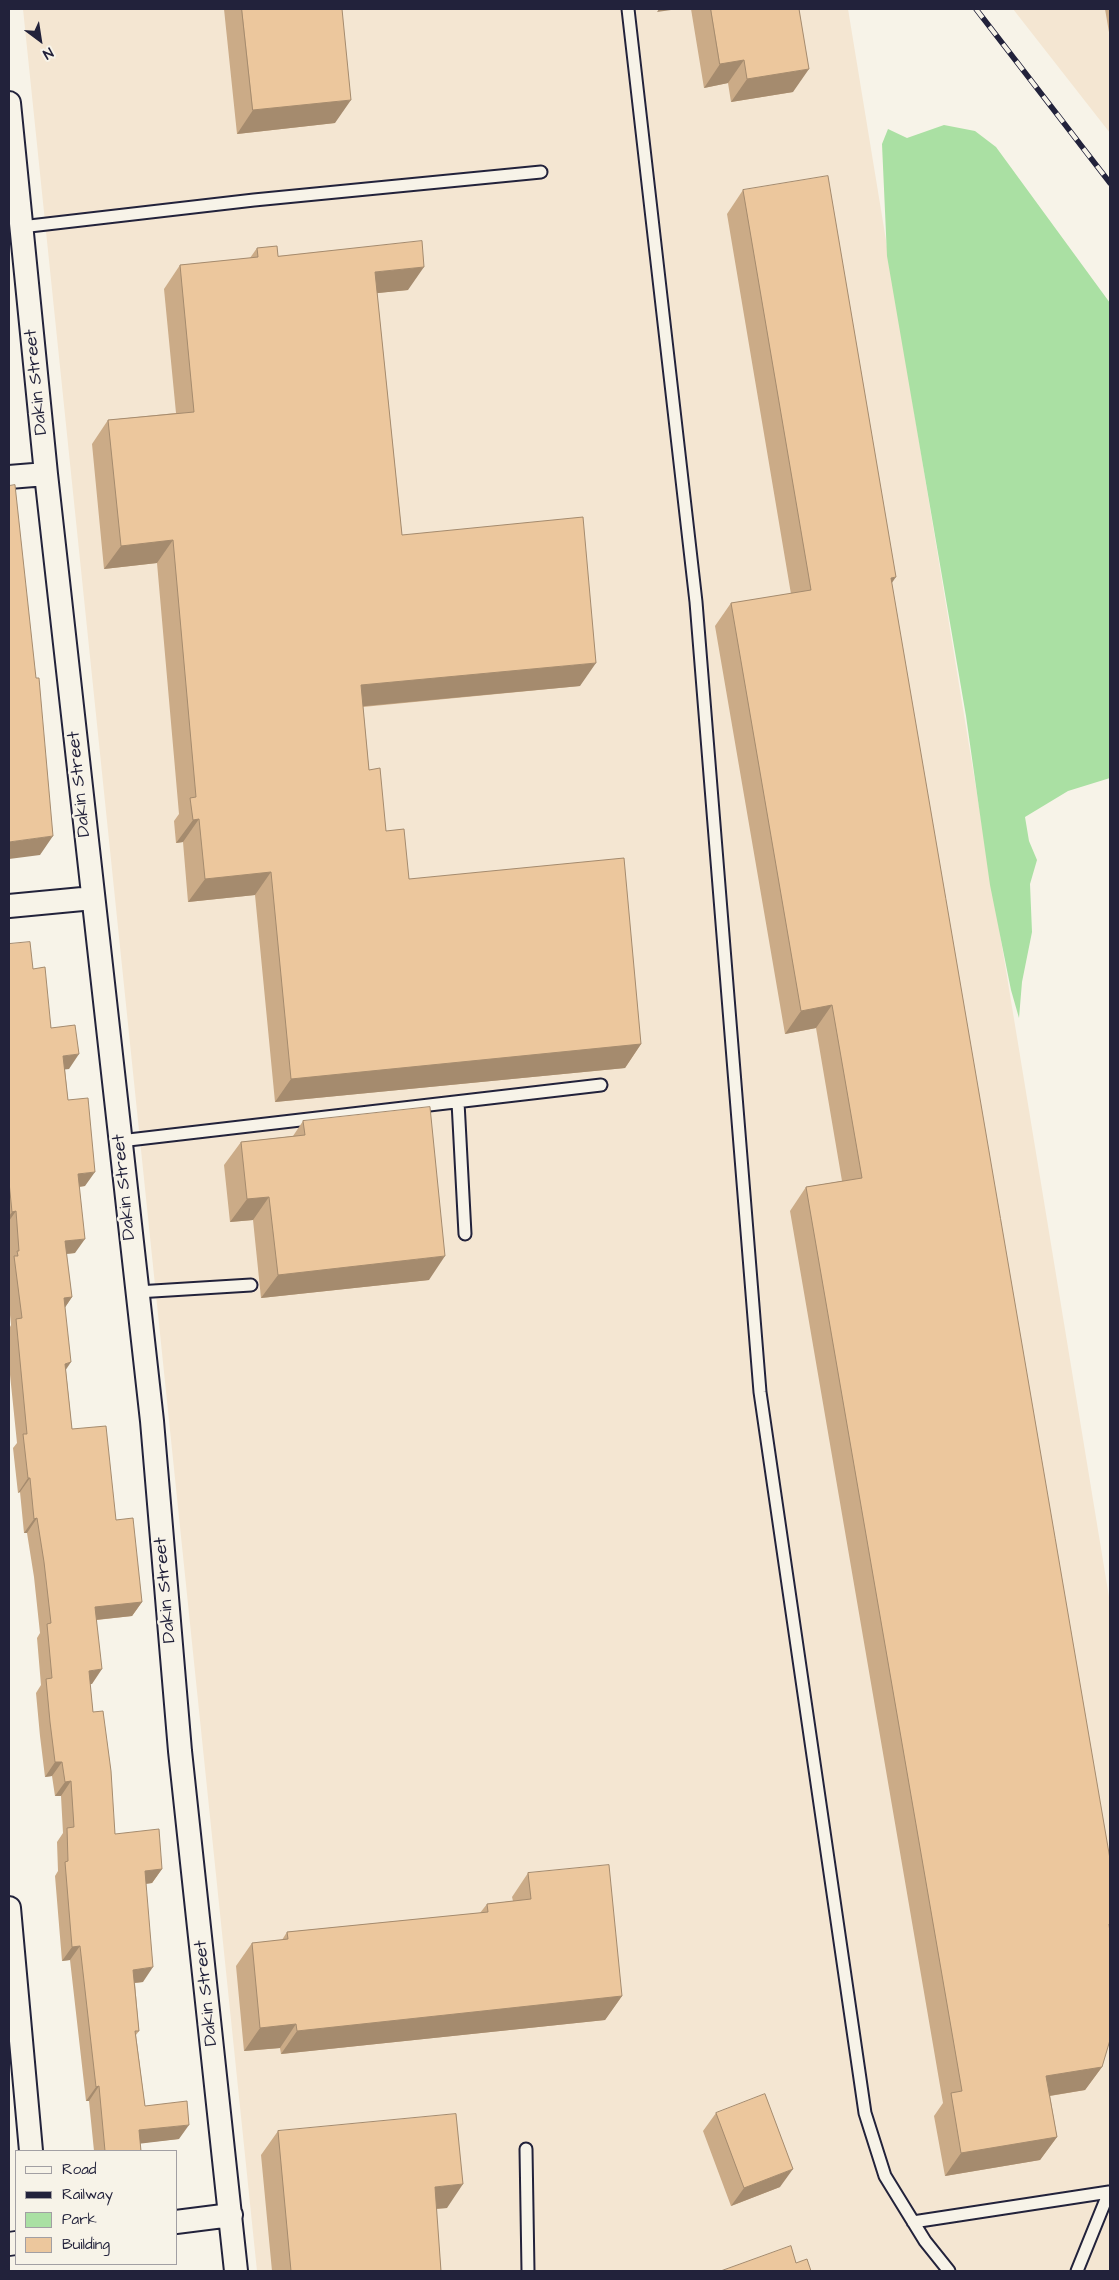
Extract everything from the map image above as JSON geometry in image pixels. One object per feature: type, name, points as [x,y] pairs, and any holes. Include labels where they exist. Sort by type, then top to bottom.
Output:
[{"type":"street","name":"Dakin Street","points":[[9,103],[18,240],[152,1421],[180,1751],[236,2271]]},
{"type":"street","points":[[9,477],[46,474]]},
{"type":"street","points":[[9,906],[93,898]]},
{"type":"street","points":[[9,1908],[31,2150]]},
{"type":"street","points":[[178,2222],[231,2214]]},
{"type":"lane","points":[[628,9],[696,602],[760,1392],[865,2113],[885,2176],[924,2241],[944,2268]]},
{"type":"lane","points":[[18,240],[254,200],[540,172]]},
{"type":"lane","points":[[120,1141],[601,1085]]},
{"type":"lane","points":[[458,1102],[465,1234]]},
{"type":"lane","points":[[137,1292],[251,1285]]},
{"type":"lane","points":[[526,2148],[528,2271]]},
{"type":"lane","points":[[913,2222],[1109,2192],[1077,2271]]},
{"type":"shaded area","points":[[23,9],[848,9],[1110,1603],[1110,2271],[257,2271]]},
{"type":"shaded area","points":[[1013,9],[1110,9],[1110,133]]},
{"type":"green space","points":[[944,125],[975,131],[996,147],[1110,303],[1110,778],[1068,791],[1025,817],[1029,841],[1037,860],[1030,884],[1032,932],[1022,982],[1019,1018],[1011,990],[990,885],[966,716],[887,256],[882,144],[888,129],[907,138]]},
{"type":"building","points":[[242,9],[342,9],[351,100],[253,110]]},
{"type":"building","points":[[711,9],[799,9],[809,69],[747,79],[744,60],[720,64]]},
{"type":"building","points":[[828,176],[896,577],[891,578],[1110,1859],[1110,2040],[1102,2067],[1046,2076],[1057,2137],[961,2153],[951,2093],[962,2091],[806,1187],[862,1178],[832,1005],[801,1011],[731,603],[811,590],[743,190]]},
{"type":"building","points":[[422,241],[424,267],[375,272],[402,535],[583,517],[596,663],[361,685],[369,770],[380,768],[386,831],[404,829],[409,879],[624,858],[641,1044],[291,1079],[271,872],[205,879],[199,819],[193,820],[190,798],[196,797],[173,540],[121,546],[108,420],[194,412],[180,265],[258,257],[257,248],[277,246],[278,256]]},
{"type":"building","points":[[15,485],[36,678],[39,678],[53,836],[9,842],[9,486]]},
{"type":"building","points":[[30,942],[33,969],[45,967],[51,1028],[75,1025],[79,1054],[63,1056],[68,1100],[88,1098],[95,1172],[78,1174],[85,1239],[65,1241],[72,1297],[64,1298],[71,1362],[65,1364],[72,1429],[106,1426],[116,1520],[133,1518],[142,1602],[95,1607],[102,1669],[89,1671],[93,1712],[103,1711],[111,1771],[115,1834],[159,1829],[162,1869],[145,1871],[153,1967],[133,1970],[139,2031],[135,2031],[145,2106],[187,2101],[189,2125],[139,2130],[141,2150],[105,2150],[99,2086],[96,2087],[80,1946],[72,1947],[65,1862],[68,1861],[67,1828],[74,1827],[71,1781],[65,1782],[62,1762],[55,1762],[46,1679],[52,1678],[47,1624],[51,1623],[44,1562],[37,1518],[34,1519],[23,1434],[27,1434],[16,1319],[22,1318],[14,1256],[18,1256],[17,1251],[19,1251],[16,1211],[12,1212],[9,1182],[9,944]]},
{"type":"building","points":[[430,1107],[445,1256],[278,1275],[269,1197],[247,1199],[241,1142],[305,1135],[303,1121]]},
{"type":"building","points":[[609,1865],[622,1996],[297,2031],[296,2024],[260,2028],[252,1943],[288,1939],[287,1932],[488,1912],[487,1904],[531,1899],[528,1873]]},
{"type":"building","points":[[765,2094],[793,2169],[744,2188],[716,2113]]},
{"type":"building","points":[[456,2114],[463,2184],[435,2187],[441,2271],[291,2271],[278,2131]]},
{"type":"building","points":[[791,2246],[796,2263],[807,2259],[811,2271],[721,2271]]},
{"type":"railway","points":[[976,9],[1110,183]]}]
